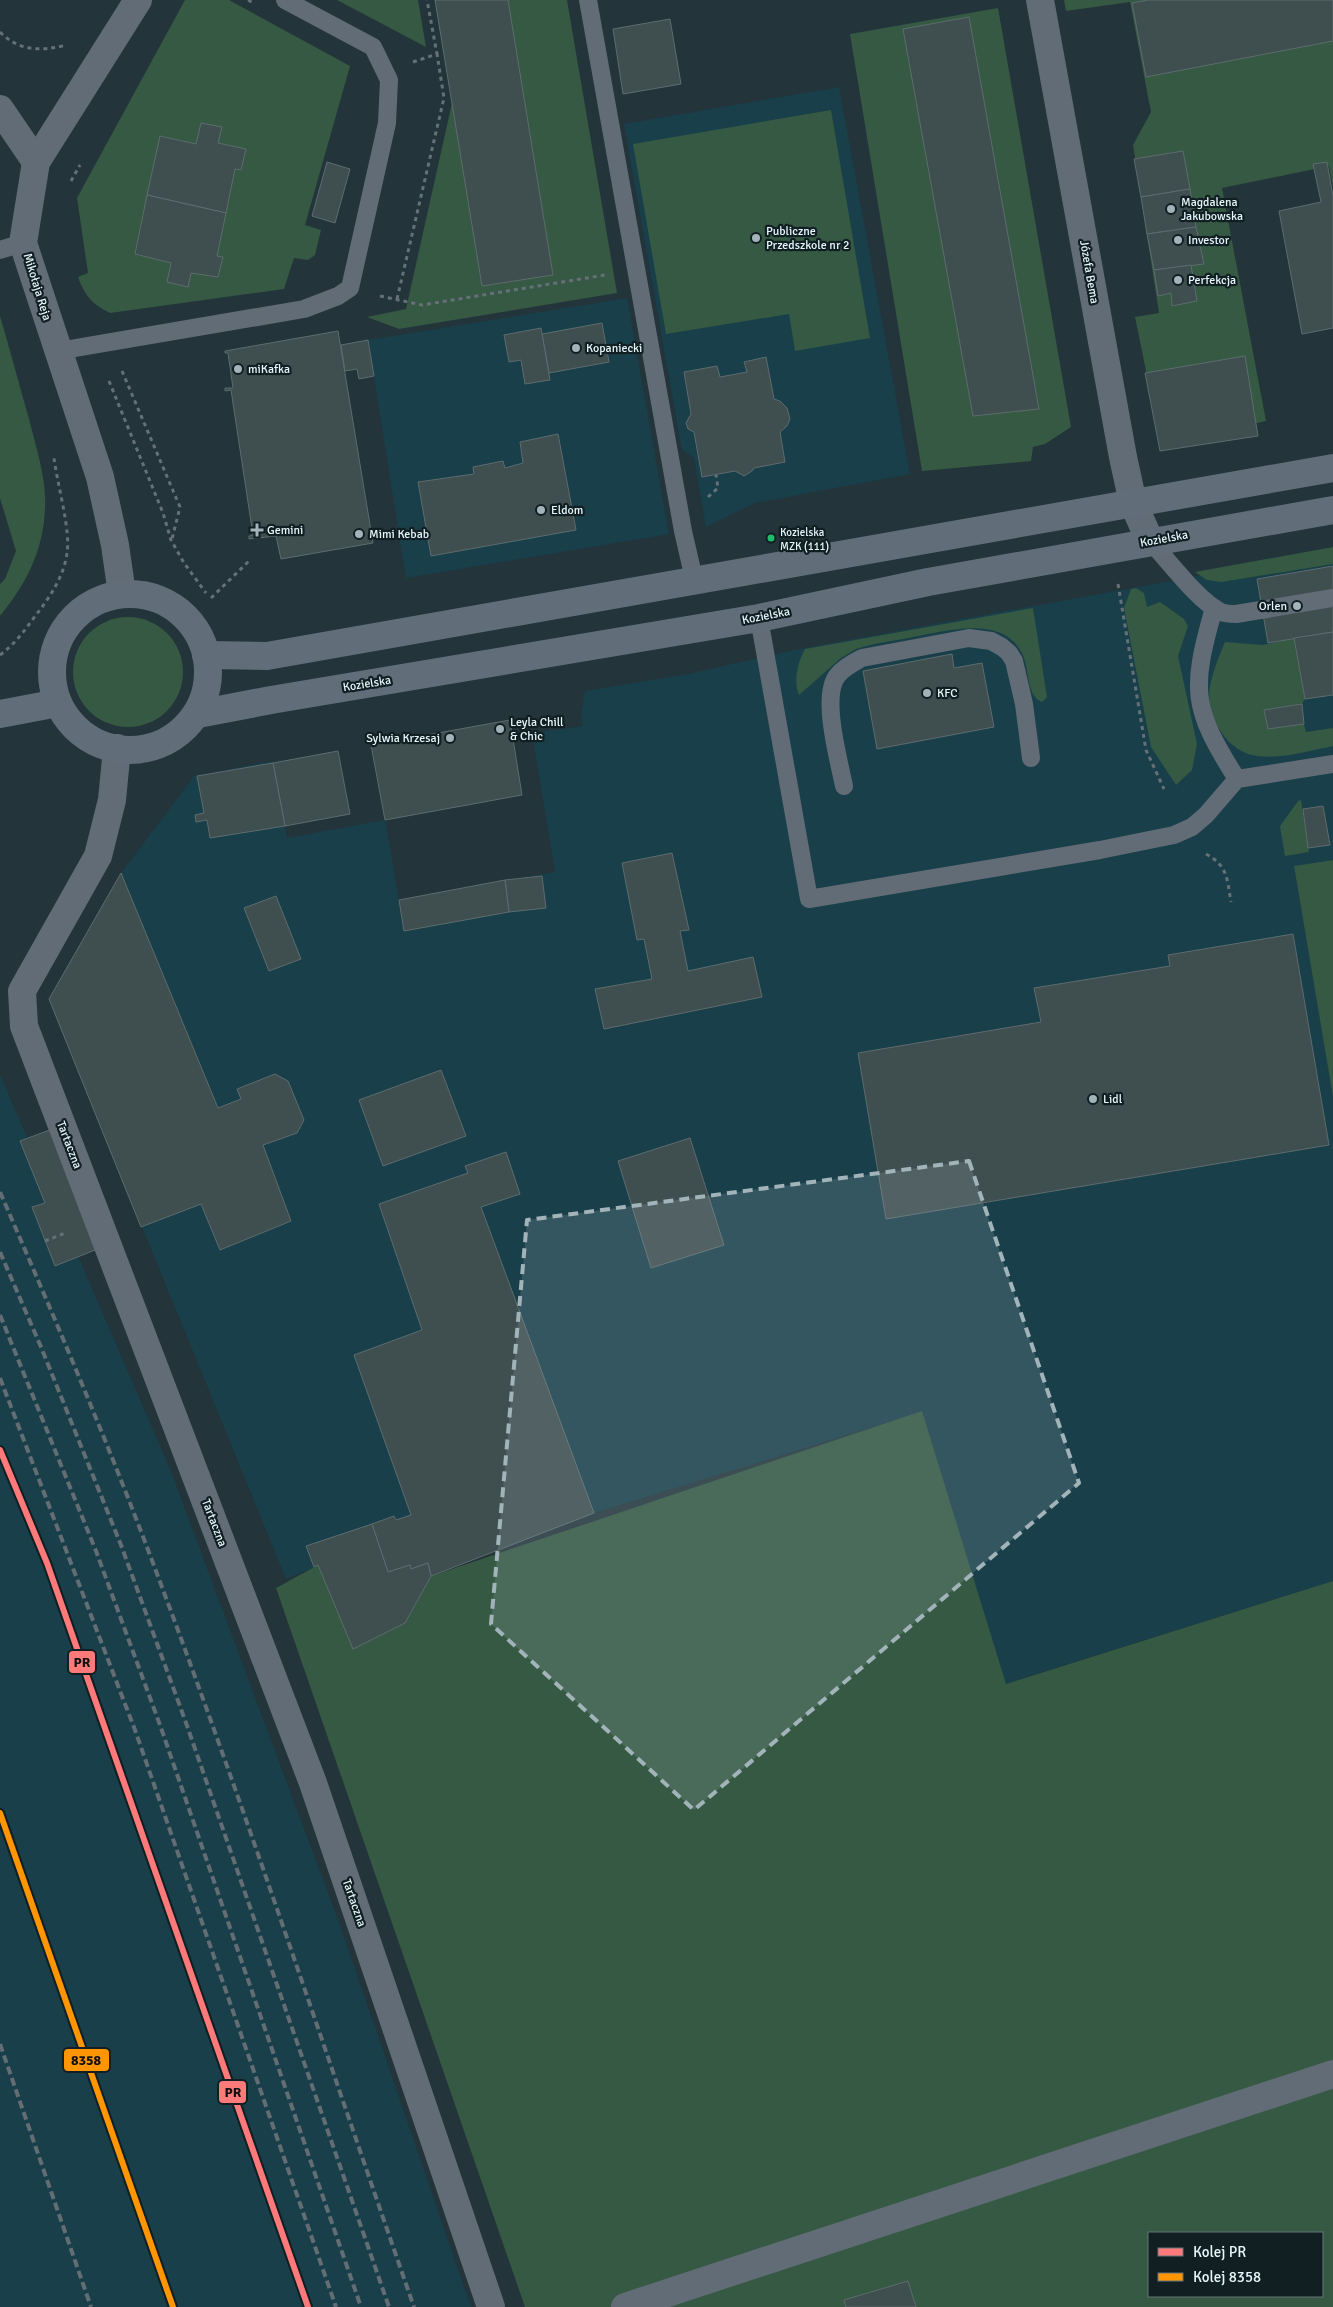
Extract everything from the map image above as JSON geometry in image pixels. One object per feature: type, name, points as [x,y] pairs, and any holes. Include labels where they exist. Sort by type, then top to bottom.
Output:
[{"type":"main road","points":[[206,654],[267,656],[694,579],[1333,468]]},
{"type":"main road","name":"Kozielska","points":[[198,714],[759,618],[928,582],[1150,541],[1333,510]]},
{"type":"main road","points":[[122,594],[146,595],[169,604],[188,619],[202,640],[206,654],[208,685],[198,714],[173,737],[156,745],[136,750],[98,743],[82,733],[68,719],[58,703],[52,679],[54,655],[62,632],[78,613],[98,600],[122,594]]},
{"type":"main road","points":[[0,714],[58,703]]},
{"type":"street","name":"Mikołaja Reja","points":[[122,594],[115,545],[100,477],[58,351],[12,247],[36,162],[138,0]]},
{"type":"street","name":"Józefa Bema","points":[[1040,0],[1119,438],[1133,503],[1150,541]]},
{"type":"street","points":[[0,109],[36,162]]},
{"type":"street","name":"Tartaczna","points":[[117,748],[112,800],[98,856],[22,991],[24,1026],[313,1783],[491,2307]]},
{"type":"street","points":[[625,2307],[1333,2074]]},
{"type":"lane","points":[[58,351],[304,310],[338,296],[350,288],[387,123],[389,80],[387,72],[373,47],[285,0]]},
{"type":"lane","points":[[588,0],[635,270],[683,531],[694,579]]},
{"type":"lane","points":[[1150,541],[1183,579],[1214,608],[1223,613],[1236,614],[1333,598]]},
{"type":"lane","points":[[1214,608],[1198,670],[1199,696],[1207,726],[1237,779]]},
{"type":"lane","points":[[759,618],[810,899],[1100,850],[1174,835],[1192,827],[1206,815],[1237,779],[1333,764]]},
{"type":"lane","points":[[844,786],[830,705],[830,695],[837,676],[848,665],[862,658],[969,638],[991,641],[1009,653],[1014,661],[1024,704],[1031,758]]},
{"type":"path","points":[[397,300],[444,98],[427,0]]},
{"type":"path","points":[[0,32],[12,42],[25,48],[48,49],[68,45],[74,40]]},
{"type":"path","points":[[387,72],[437,54]]},
{"type":"path","points":[[350,288],[422,305],[635,270]]},
{"type":"path","points":[[104,344],[123,374],[180,507],[171,540]]},
{"type":"path","points":[[104,344],[105,372],[163,513],[171,540],[184,563],[206,593]]},
{"type":"path","points":[[716,475],[718,488]]},
{"type":"path","points":[[0,655],[19,638],[46,602],[62,574],[68,552]]},
{"type":"path","points":[[212,598],[249,561]]},
{"type":"path","points":[[1117,578],[1146,750],[1164,789]]},
{"type":"path","points":[[1206,854],[1218,860],[1225,870],[1231,902]]},
{"type":"path","points":[[45,1241],[56,1236]]},
{"type":"highlighted area","points":[[969,1161],[1079,1483],[694,1810],[491,1624],[527,1220]]},
{"type":"shaded area","name":"Publiczne Przedszkole nr 2","points":[[839,87],[910,474],[755,503],[706,527],[694,458],[682,450],[624,124]]},
{"type":"shaded area","points":[[627,298],[669,534],[406,578],[368,340]]},
{"type":"shaded area","points":[[1333,551],[1333,860],[1294,867],[1333,1097],[1333,1581],[1005,1684],[922,1412],[594,1513],[431,1575],[405,1623],[353,1649],[318,1566],[286,1579],[49,999],[121,873],[194,776],[273,761],[287,838],[385,820],[399,900],[555,872],[532,733],[583,726],[581,714],[585,691],[688,674],[794,650]]},
{"type":"shaded area","points":[[0,1075],[170,1469],[341,1928],[471,2307],[0,2307]]},
{"type":"green space","points":[[185,0],[229,0],[350,66],[305,225],[321,230],[315,255],[308,260],[294,258],[284,289],[110,313],[90,299],[78,277],[88,273],[77,198]]},
{"type":"green space","points":[[337,0],[418,0],[426,47]]},
{"type":"green space","points":[[435,0],[567,0],[617,293],[399,329],[367,317],[406,309],[452,103]]},
{"type":"green space","points":[[1064,0],[1333,0],[1333,187],[1329,166],[1222,188],[1266,421],[1161,444],[1135,317],[1159,313],[1133,145],[1151,112],[1130,2],[1066,11]]},
{"type":"green space","points":[[998,8],[1071,427],[1045,444],[1033,447],[1031,461],[922,471],[850,34]]},
{"type":"green space","points":[[831,110],[870,338],[795,351],[789,314],[666,334],[633,144]]},
{"type":"green space","points":[[0,316],[38,452],[43,475],[45,509],[41,539],[32,567],[18,592],[0,616],[0,584],[5,579],[16,551],[0,498]]},
{"type":"green space","points":[[1333,547],[1333,564],[1221,582],[1207,580],[1195,572]]},
{"type":"green space","points":[[1136,588],[1144,593],[1147,607],[1160,602],[1184,619],[1188,626],[1178,656],[1197,744],[1192,770],[1176,785],[1151,747],[1124,608],[1131,589]]},
{"type":"green space","points":[[1033,608],[1047,697],[1042,702],[1037,699],[1031,689],[1024,658],[1016,644],[1004,635],[990,630],[975,628],[942,631],[856,649],[841,658],[799,695],[796,683],[797,671],[805,649]]},
{"type":"green space","points":[[128,617],[149,621],[167,633],[179,651],[183,672],[179,693],[167,711],[149,723],[128,727],[107,723],[89,711],[77,693],[73,672],[77,651],[89,633],[107,621]]},
{"type":"green space","points":[[1294,638],[1305,699],[1302,704],[1264,710],[1268,728],[1304,724],[1306,732],[1333,728],[1333,746],[1295,754],[1266,757],[1246,753],[1227,740],[1214,720],[1211,709],[1210,686],[1214,669],[1225,642],[1263,645]]},
{"type":"green space","points":[[1301,800],[1309,852],[1285,856],[1280,826],[1298,801]]},
{"type":"green space","points":[[1333,860],[1333,1097],[1294,866]]},
{"type":"green space","points":[[922,1411],[1006,1684],[1333,1581],[1333,2307],[525,2307],[276,1588],[318,1565],[354,1648],[405,1623],[431,1576]]},
{"type":"building","points":[[435,0],[508,0],[553,275],[482,286]]},
{"type":"building","points":[[1148,0],[1333,0],[1333,41],[1146,77],[1132,3]]},
{"type":"building","points":[[969,17],[1039,409],[973,416],[903,29]]},
{"type":"building","points":[[670,19],[681,84],[623,94],[613,29]]},
{"type":"building","points":[[201,123],[222,127],[218,143],[246,149],[241,170],[235,169],[226,213],[147,195],[160,136],[196,144]]},
{"type":"building","points":[[1183,151],[1190,189],[1141,197],[1134,159]]},
{"type":"building","points":[[327,162],[350,169],[335,223],[312,216]]},
{"type":"building","points":[[1327,162],[1333,196],[1333,328],[1302,334],[1279,211],[1321,202],[1313,164]]},
{"type":"building","points":[[1190,189],[1196,227],[1147,234],[1141,197]]},
{"type":"building","points":[[147,195],[226,213],[217,256],[223,257],[218,277],[191,273],[188,287],[167,282],[171,263],[135,254]]},
{"type":"building","points":[[1196,227],[1204,264],[1154,270],[1147,234]]},
{"type":"building","points":[[1191,265],[1197,301],[1172,306],[1171,293],[1158,296],[1154,270]]},
{"type":"building","name":"Kopaniecki","points":[[602,323],[609,362],[549,373],[542,334]]},
{"type":"building","points":[[541,328],[550,380],[525,384],[521,360],[509,362],[504,335]]},
{"type":"building","points":[[338,331],[373,543],[281,559],[276,536],[249,539],[249,536],[253,535],[231,390],[225,391],[225,388],[233,388],[228,353],[225,353],[225,351]]},
{"type":"building","points":[[368,340],[374,376],[359,379],[357,369],[345,371],[341,345]]},
{"type":"building","points":[[1245,356],[1258,436],[1160,451],[1145,373]]},
{"type":"building","points":[[766,357],[774,399],[780,401],[787,408],[790,419],[787,426],[780,432],[785,462],[754,468],[744,476],[735,471],[702,477],[694,432],[688,429],[686,423],[691,414],[684,372],[717,366],[720,377],[747,372],[744,362]]},
{"type":"building","points":[[558,434],[576,530],[431,556],[418,482],[474,474],[473,467],[503,461],[505,468],[523,463],[520,442]]},
{"type":"building","name":"Orlen","points":[[1333,566],[1333,632],[1268,643],[1257,579]]},
{"type":"building","points":[[1333,632],[1333,695],[1305,699],[1294,638]]},
{"type":"building","name":"KFC","points":[[952,654],[954,668],[982,663],[994,727],[877,749],[863,671]]},
{"type":"building","points":[[1302,704],[1304,724],[1268,729],[1264,710]]},
{"type":"building","points":[[510,720],[522,795],[385,820],[371,745]]},
{"type":"building","points":[[338,751],[350,814],[285,826],[273,763]]},
{"type":"building","points":[[273,763],[285,826],[210,838],[207,820],[196,822],[195,815],[204,813],[197,776]]},
{"type":"building","points":[[1323,806],[1330,845],[1308,848],[1303,809]]},
{"type":"building","points":[[672,853],[689,930],[680,931],[688,971],[753,957],[762,997],[604,1029],[595,989],[652,979],[644,939],[637,940],[622,863]]},
{"type":"building","points":[[121,873],[218,1108],[241,1099],[237,1089],[275,1074],[288,1081],[304,1120],[297,1133],[263,1145],[291,1221],[220,1250],[201,1204],[141,1227],[49,999]]},
{"type":"building","points":[[542,876],[546,908],[509,912],[505,880]]},
{"type":"building","points":[[505,880],[509,912],[404,931],[399,900]]},
{"type":"building","points":[[276,896],[301,959],[269,971],[244,908]]},
{"type":"building","name":"Lidl","points":[[1293,934],[1329,1145],[886,1219],[858,1053],[1041,1022],[1034,988],[1170,966],[1168,955]]},
{"type":"building","points":[[441,1070],[466,1136],[383,1166],[359,1100]]},
{"type":"building","points":[[58,1127],[105,1246],[55,1266],[32,1207],[45,1203],[20,1141]]},
{"type":"building","points":[[690,1138],[724,1245],[651,1268],[618,1161]]},
{"type":"building","points":[[506,1152],[520,1194],[481,1207],[594,1513],[431,1576],[428,1563],[411,1569],[410,1565],[388,1572],[372,1524],[394,1516],[396,1520],[411,1515],[354,1355],[422,1330],[379,1204],[468,1173],[465,1166]]},
{"type":"building","points":[[372,1524],[388,1572],[410,1565],[411,1569],[428,1563],[431,1576],[405,1623],[353,1649],[318,1565],[314,1567],[306,1546]]},
{"type":"building","points":[[908,2281],[916,2307],[846,2307],[844,2300]]},
{"type":"railway","points":[[0,1192],[108,1448],[178,1630],[247,1823],[414,2307]]},
{"type":"railway","points":[[0,1252],[41,1347],[121,1545],[185,1720],[389,2307]]},
{"type":"railway","points":[[0,1315],[96,1551],[160,1725],[361,2307]]},
{"type":"railway","points":[[0,1378],[135,1730],[336,2307]]},
{"type":"railway","points":[[0,2044],[91,2307]]},
{"type":"rail line","name":"PR","points":[[0,1450],[47,1563],[308,2307]]},
{"type":"rail line","name":"8358","points":[[0,1813],[173,2307]]},
{"type":"place","name":"Magdalena Jakubowska","points":[[1171,209]]},
{"type":"place","name":"Publiczne Przedszkole nr 2","points":[[756,238]]},
{"type":"place","name":"Investor","points":[[1178,240]]},
{"type":"place","name":"Perfekcja","points":[[1178,280]]},
{"type":"place","name":"Kopaniecki","points":[[576,348]]},
{"type":"place","name":"miKafka","points":[[238,369]]},
{"type":"place","name":"Eldom","points":[[541,510]]},
{"type":"place","name":"Gemini","points":[[257,530]]},
{"type":"place","name":"Mimi Kebab","points":[[359,534]]},
{"type":"place","name":"Kozielska MZK (111)","points":[[771,538]]},
{"type":"place","name":"Orlen","points":[[1297,606]]},
{"type":"place","name":"KFC","points":[[927,693]]},
{"type":"place","name":"Leyla Chill & Chic","points":[[500,729]]},
{"type":"place","name":"Sylwia Krzesaj","points":[[450,738]]},
{"type":"place","name":"Lidl","points":[[1093,1099]]}]
